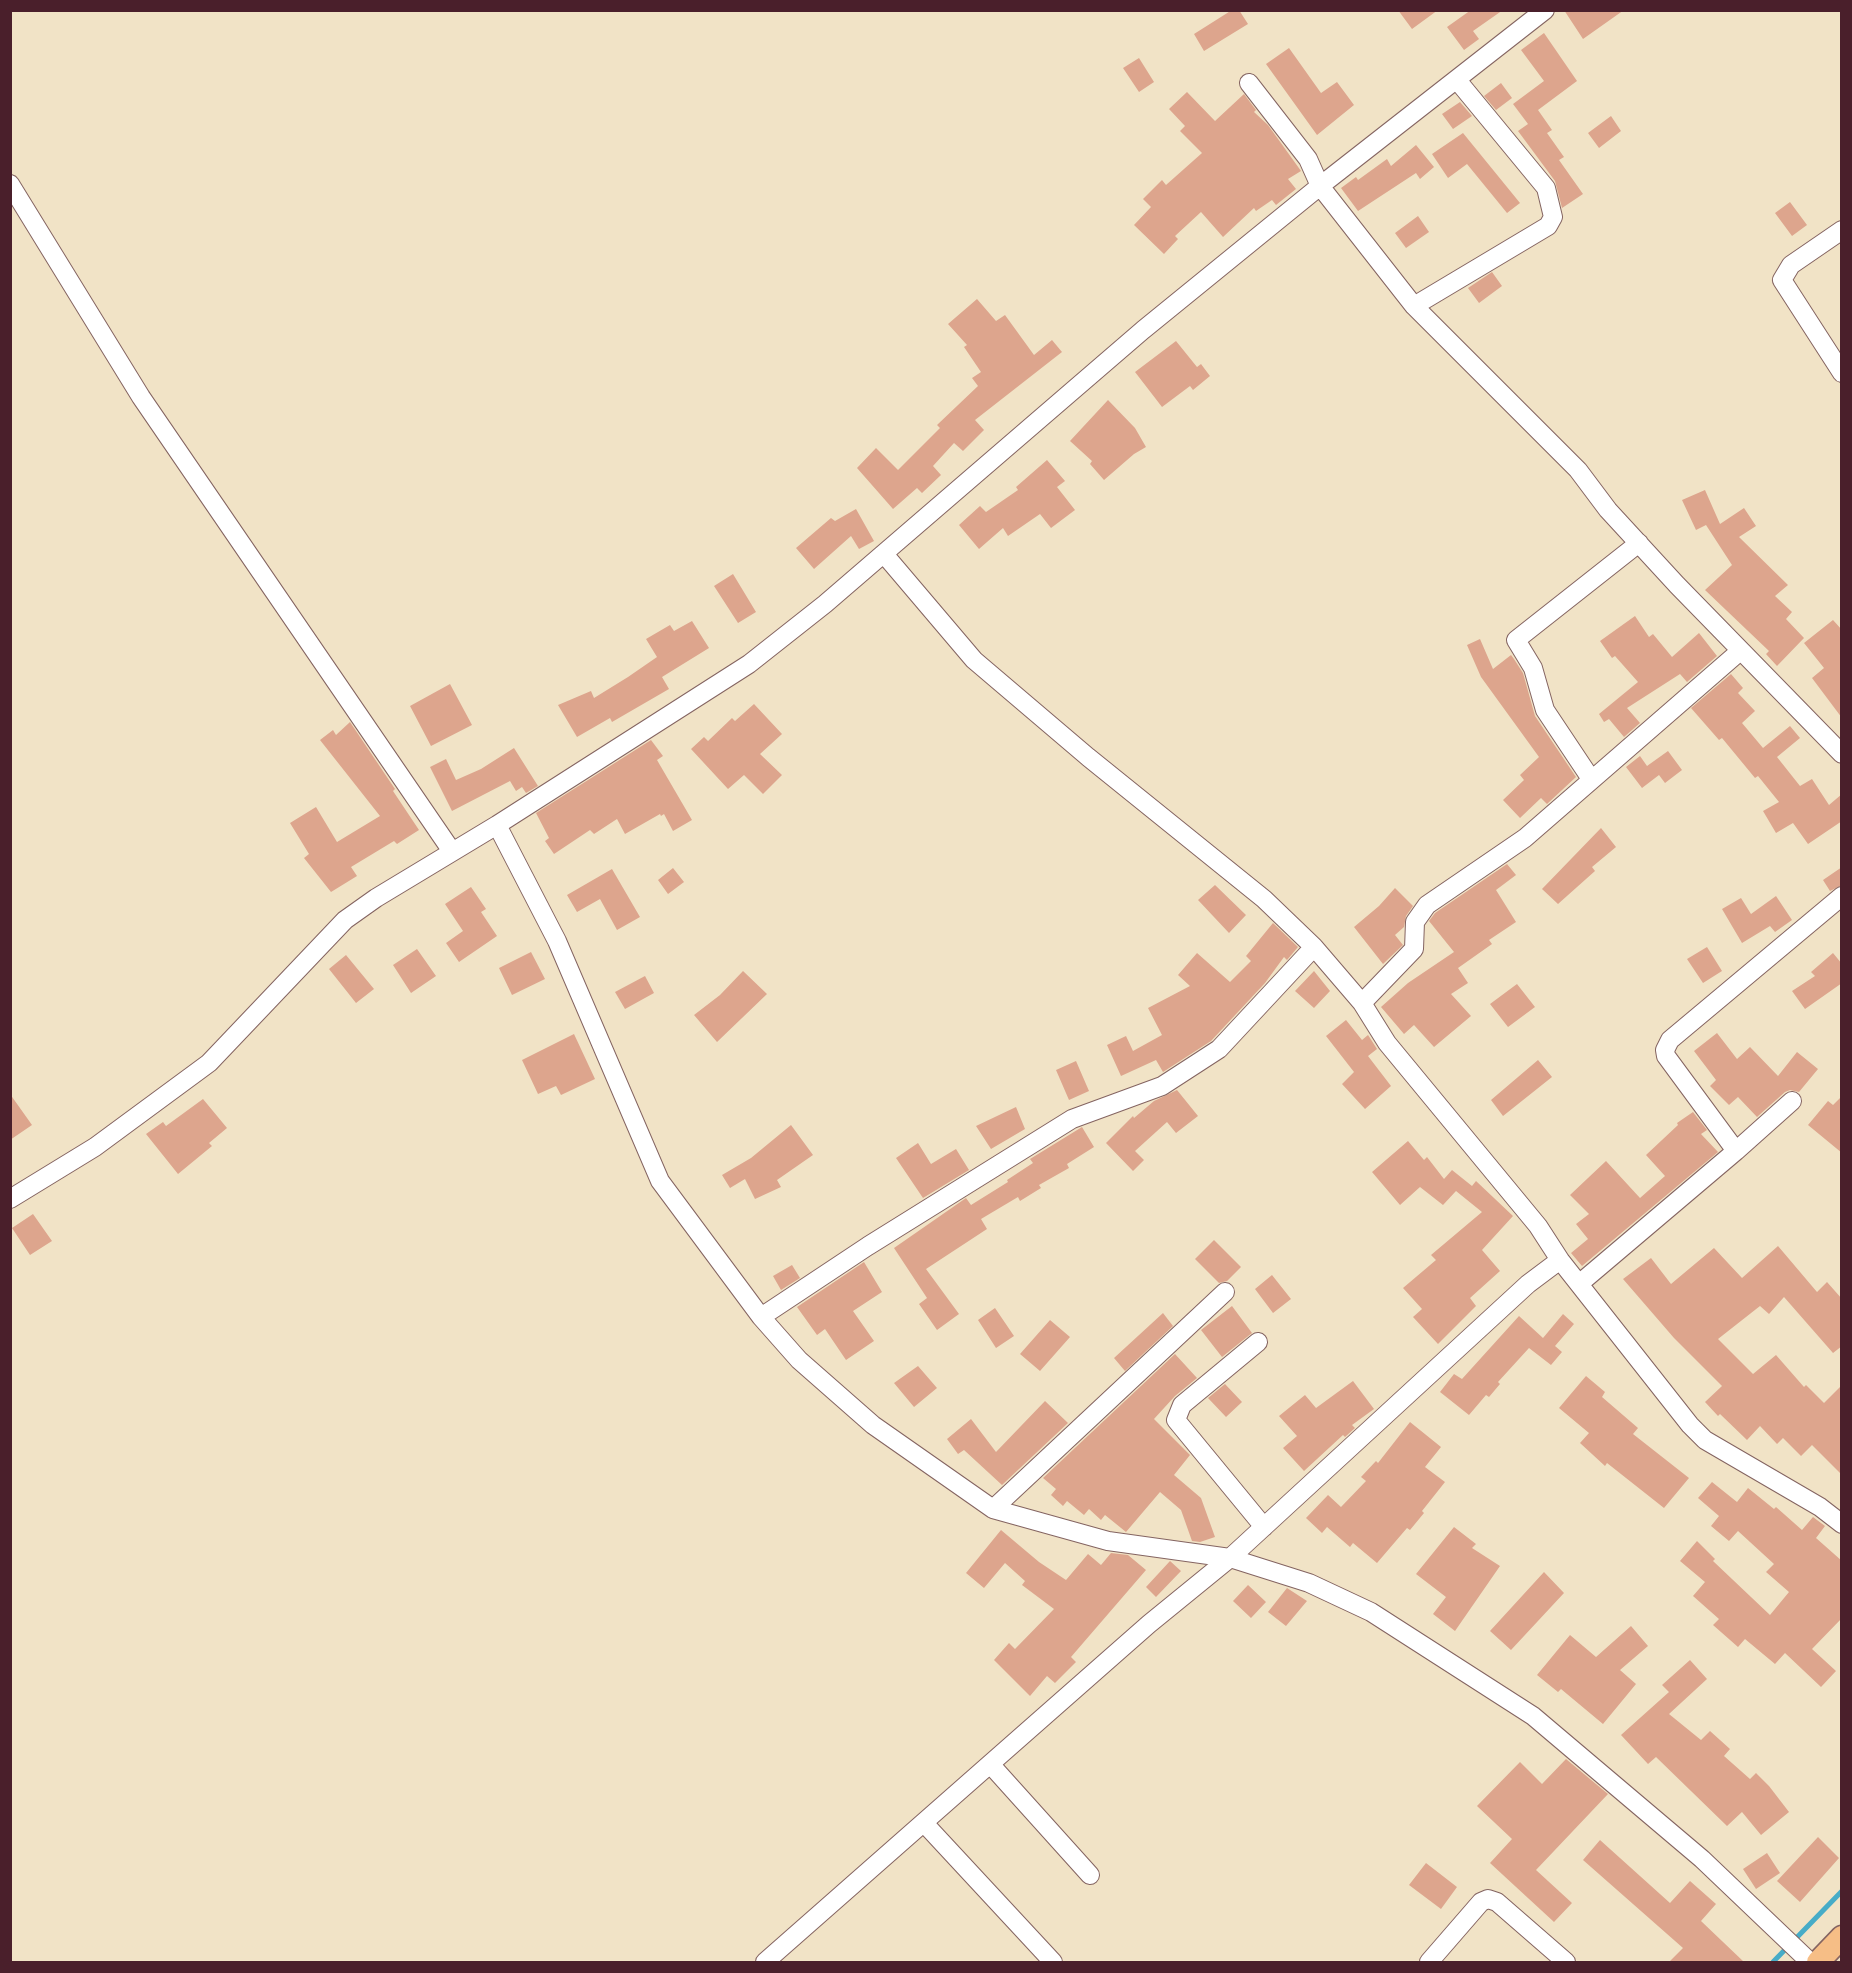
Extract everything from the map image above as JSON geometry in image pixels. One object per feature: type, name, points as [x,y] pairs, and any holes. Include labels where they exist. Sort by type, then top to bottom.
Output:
[{"type":"main road","points":[[1810,1959],[1842,1937]]},
{"type":"street","points":[[10,1199],[95,1147],[209,1063],[345,920],[451,850],[497,825],[749,664],[884,554],[1143,330],[1320,186],[1545,10]]},
{"type":"street","points":[[1414,306],[1548,226],[1553,217],[1546,188],[1457,80]]},
{"type":"street","points":[[1249,83],[1308,159],[1320,186],[1414,306],[1571,462],[1639,543],[1739,652],[1842,754]]},
{"type":"street","points":[[10,184],[141,397],[451,850]]},
{"type":"street","points":[[1842,230],[1791,265],[1782,279],[1842,373]]},
{"type":"street","points":[[1591,779],[1545,710],[1533,668],[1516,640],[1639,543]]},
{"type":"street","points":[[884,554],[974,660],[1264,899],[1314,947],[1362,1003],[1387,1043],[1517,1200],[1560,1260],[1690,1425],[1705,1440],[1820,1507],[1842,1524]]},
{"type":"street","points":[[1362,1003],[1414,949],[1415,922],[1426,905],[1524,838],[1739,652]]},
{"type":"street","points":[[497,825],[557,941],[660,1181],[761,1317],[799,1360],[873,1425],[993,1509],[1108,1541],[1230,1558],[1309,1582],[1371,1612],[1533,1716],[1702,1859],[1810,1959]]},
{"type":"street","points":[[1736,1151],[1666,1056],[1667,1044],[1842,896]]},
{"type":"street","points":[[761,1317],[868,1245],[1072,1119],[1162,1086],[1219,1049],[1314,947]]},
{"type":"street","points":[[1579,1284],[1792,1101]]},
{"type":"street","points":[[765,1962],[1149,1624],[1230,1558],[1528,1284],[1560,1260]]},
{"type":"street","points":[[993,1509],[1225,1292]]},
{"type":"street","points":[[1258,1342],[1182,1405],[1176,1419],[1264,1527]]},
{"type":"street","points":[[991,1765],[1090,1875]]},
{"type":"street","points":[[924,1824],[1053,1962]]},
{"type":"street","points":[[1430,1962],[1481,1902],[1488,1899],[1497,1902],[1566,1962]]},
{"type":"building","points":[[1232,10],[1239,10],[1248,24],[1204,51],[1194,34]]},
{"type":"building","points":[[1398,10],[1438,10],[1412,29]]},
{"type":"building","points":[[1471,10],[1503,10],[1473,31],[1479,39],[1464,50],[1447,27]]},
{"type":"building","points":[[1564,10],[1624,10],[1583,39]]},
{"type":"building","points":[[1544,33],[1577,81],[1538,110],[1552,130],[1547,133],[1564,157],[1559,160],[1583,194],[1562,208],[1555,181],[1518,131],[1528,124],[1513,104],[1544,81],[1521,50]]},
{"type":"building","points":[[1289,48],[1321,93],[1337,82],[1354,105],[1317,135],[1266,64]]},
{"type":"building","points":[[1139,58],[1154,82],[1139,92],[1123,68]]},
{"type":"building","points":[[1501,83],[1512,98],[1496,110],[1484,96]]},
{"type":"building","points":[[1187,92],[1215,121],[1244,94],[1256,110],[1254,112],[1268,125],[1301,171],[1288,179],[1296,189],[1276,205],[1272,200],[1256,211],[1254,208],[1223,237],[1201,212],[1175,236],[1178,239],[1164,254],[1134,225],[1151,207],[1143,199],[1162,180],[1166,185],[1202,153],[1180,131],[1185,126],[1169,109]]},
{"type":"building","points":[[1460,102],[1472,116],[1453,129],[1442,114]]},
{"type":"building","points":[[1611,116],[1621,131],[1599,148],[1588,133]]},
{"type":"building","points":[[1463,133],[1520,203],[1507,213],[1467,164],[1448,178],[1432,154]]},
{"type":"building","points":[[1416,145],[1434,167],[1420,179],[1416,173],[1358,211],[1341,188],[1356,177],[1358,180],[1387,159],[1391,166]]},
{"type":"building","points":[[1790,202],[1807,225],[1792,236],[1775,213]]},
{"type":"building","points":[[1418,216],[1429,232],[1406,248],[1395,233]]},
{"type":"building","points":[[1492,272],[1502,286],[1479,303],[1468,288]]},
{"type":"building","points":[[977,299],[996,321],[1005,315],[1034,355],[1052,340],[1062,352],[975,420],[984,430],[963,451],[954,443],[933,466],[941,475],[922,493],[917,488],[893,509],[857,468],[876,448],[898,470],[940,428],[937,425],[978,386],[972,378],[981,372],[964,347],[967,345],[948,324]]},
{"type":"building","points":[[1176,341],[1197,367],[1201,364],[1210,376],[1193,390],[1190,386],[1162,407],[1135,372]]},
{"type":"building","points":[[1108,400],[1135,428],[1146,447],[1134,454],[1104,480],[1090,464],[1092,461],[1070,441]]},
{"type":"building","points":[[1047,460],[1065,481],[1057,487],[1075,510],[1051,528],[1040,514],[1008,536],[1003,528],[979,549],[959,525],[980,506],[986,512],[1018,490],[1016,487]]},
{"type":"building","points":[[1705,490],[1720,524],[1744,508],[1756,526],[1739,537],[1788,585],[1775,596],[1792,612],[1786,619],[1804,638],[1777,666],[1766,654],[1769,651],[1705,590],[1732,565],[1706,525],[1696,530],[1682,500]]},
{"type":"building","points":[[856,509],[874,541],[859,549],[851,536],[814,569],[796,548],[831,518],[835,521]]},
{"type":"building","points":[[733,574],[756,612],[738,623],[714,586]]},
{"type":"building","points":[[1635,616],[1649,637],[1653,634],[1672,657],[1699,633],[1717,656],[1687,682],[1680,674],[1627,708],[1640,723],[1624,737],[1609,719],[1604,722],[1599,714],[1638,682],[1615,656],[1612,658],[1600,641]]},
{"type":"building","points":[[1833,620],[1842,630],[1842,718],[1812,678],[1824,668],[1804,643]]},
{"type":"building","points":[[692,621],[709,648],[662,677],[669,689],[612,722],[610,718],[577,737],[558,705],[591,691],[594,698],[628,677],[657,657],[646,639],[670,625],[674,631]]},
{"type":"building","points":[[1480,639],[1493,669],[1511,655],[1514,659],[1523,673],[1535,716],[1576,777],[1547,804],[1541,798],[1520,818],[1503,800],[1524,780],[1520,775],[1539,757],[1481,677],[1467,645]]},
{"type":"building","points":[[1731,674],[1743,688],[1738,693],[1755,711],[1742,723],[1763,748],[1790,726],[1800,738],[1777,757],[1800,786],[1812,779],[1829,805],[1842,794],[1842,821],[1808,844],[1793,823],[1776,833],[1763,811],[1779,802],[1758,776],[1755,778],[1722,738],[1719,740],[1691,708]]},
{"type":"building","points":[[450,684],[472,725],[431,746],[410,706]]},
{"type":"building","points":[[754,704],[782,734],[760,754],[782,775],[763,794],[744,775],[728,789],[691,749],[704,737],[708,741],[732,718],[735,721]]},
{"type":"building","points":[[350,722],[395,789],[393,791],[419,830],[397,844],[394,841],[351,867],[357,876],[331,892],[304,858],[309,854],[290,823],[316,807],[337,842],[380,816],[320,740],[333,730],[336,735]]},
{"type":"building","points":[[651,740],[663,756],[657,760],[692,820],[673,831],[664,814],[661,816],[660,814],[625,834],[617,819],[594,834],[590,830],[554,854],[545,841],[549,838],[536,813]]},
{"type":"building","points":[[514,748],[538,786],[526,793],[522,787],[516,791],[510,781],[452,811],[430,767],[446,759],[456,780],[481,769]]},
{"type":"building","points":[[1668,751],[1682,770],[1665,783],[1659,775],[1642,788],[1626,767],[1640,756],[1647,766]]},
{"type":"building","points":[[1601,828],[1616,847],[1592,867],[1595,871],[1558,904],[1542,889]]},
{"type":"building","points":[[1507,864],[1516,875],[1496,890],[1516,922],[1489,940],[1492,944],[1458,968],[1468,983],[1451,994],[1471,1016],[1434,1047],[1414,1025],[1404,1034],[1381,1007],[1408,983],[1454,952],[1429,921],[1435,913]]},
{"type":"building","points":[[1842,867],[1842,885],[1830,891],[1823,880]]},
{"type":"building","points":[[673,868],[684,882],[668,894],[658,880]]},
{"type":"building","points":[[612,869],[640,917],[617,930],[600,899],[577,912],[567,895]]},
{"type":"building","points":[[1215,885],[1246,915],[1229,933],[1198,900]]},
{"type":"building","points":[[471,887],[486,909],[481,912],[497,936],[459,962],[446,943],[463,931],[445,904]]},
{"type":"building","points":[[1395,888],[1413,906],[1406,916],[1404,927],[1395,935],[1403,945],[1383,964],[1354,927],[1379,906]]},
{"type":"building","points":[[1776,896],[1792,920],[1775,932],[1770,926],[1742,943],[1722,909],[1741,898],[1751,914]]},
{"type":"building","points":[[1273,923],[1298,947],[1287,960],[1284,957],[1265,983],[1211,1041],[1163,1072],[1156,1060],[1121,1076],[1107,1045],[1126,1036],[1133,1051],[1162,1035],[1148,1008],[1190,986],[1178,975],[1197,953],[1230,982],[1251,961],[1246,956]]},
{"type":"building","points":[[1707,947],[1722,971],[1703,983],[1687,959]]},
{"type":"building","points":[[417,949],[436,976],[411,993],[393,965]]},
{"type":"building","points":[[531,952],[545,979],[512,995],[499,968]]},
{"type":"building","points":[[1833,953],[1842,964],[1842,983],[1805,1009],[1792,991],[1815,976],[1811,972]]},
{"type":"building","points":[[346,955],[374,989],[356,1003],[329,969]]},
{"type":"building","points":[[743,971],[767,994],[717,1042],[694,1015],[720,995]]},
{"type":"building","points":[[1314,971],[1330,991],[1314,1008],[1295,991]]},
{"type":"building","points":[[645,976],[654,993],[625,1009],[615,992]]},
{"type":"building","points":[[1517,984],[1535,1007],[1508,1027],[1490,1004]]},
{"type":"building","points":[[1346,1020],[1362,1040],[1368,1035],[1377,1049],[1368,1056],[1391,1086],[1365,1109],[1342,1084],[1354,1072],[1326,1036]]},
{"type":"building","points":[[1717,1033],[1737,1059],[1750,1047],[1778,1076],[1797,1052],[1818,1069],[1799,1092],[1790,1090],[1785,1092],[1757,1117],[1738,1097],[1729,1105],[1710,1086],[1716,1080],[1694,1051]]},
{"type":"building","points":[[574,1034],[595,1079],[561,1095],[556,1086],[538,1094],[522,1060]]},
{"type":"building","points":[[1538,1060],[1552,1077],[1503,1116],[1491,1100]]},
{"type":"building","points":[[1076,1061],[1089,1091],[1069,1100],[1056,1070]]},
{"type":"building","points":[[1177,1090],[1198,1116],[1176,1133],[1167,1122],[1135,1151],[1144,1160],[1133,1171],[1106,1143],[1133,1116],[1134,1118],[1154,1101]]},
{"type":"building","points":[[10,1094],[32,1125],[10,1140]]},
{"type":"building","points":[[1842,1096],[1842,1153],[1808,1125],[1828,1101],[1833,1105]]},
{"type":"building","points":[[203,1099],[227,1128],[209,1143],[212,1146],[178,1174],[146,1134],[163,1122],[166,1126]]},
{"type":"building","points":[[1016,1107],[1025,1129],[991,1149],[976,1126]]},
{"type":"building","points":[[1693,1112],[1707,1130],[1701,1134],[1718,1152],[1582,1266],[1571,1253],[1588,1239],[1576,1224],[1589,1214],[1570,1195],[1606,1161],[1640,1198],[1665,1176],[1646,1155],[1678,1125],[1677,1123]]},
{"type":"building","points":[[791,1125],[813,1155],[777,1180],[781,1187],[755,1199],[745,1179],[730,1188],[722,1175],[751,1158]]},
{"type":"building","points":[[1082,1127],[1094,1147],[1067,1164],[1069,1168],[1039,1185],[1041,1188],[1020,1201],[1018,1197],[981,1219],[987,1229],[926,1269],[959,1314],[937,1330],[919,1304],[927,1298],[894,1248],[966,1198],[971,1205],[1008,1182],[1007,1180],[1033,1163],[1030,1159]]},
{"type":"building","points":[[1408,1141],[1424,1160],[1427,1157],[1444,1179],[1452,1170],[1472,1186],[1476,1181],[1513,1216],[1482,1250],[1500,1271],[1470,1298],[1476,1306],[1438,1344],[1413,1317],[1422,1309],[1403,1288],[1436,1260],[1431,1255],[1482,1212],[1456,1191],[1443,1205],[1420,1187],[1400,1205],[1372,1172]]},
{"type":"building","points":[[918,1143],[931,1164],[956,1149],[969,1170],[923,1198],[896,1158]]},
{"type":"building","points":[[33,1214],[52,1241],[30,1255],[12,1228]]},
{"type":"building","points":[[1214,1240],[1241,1267],[1227,1281],[1219,1283],[1195,1259]]},
{"type":"building","points":[[1778,1246],[1817,1292],[1827,1282],[1842,1299],[1842,1346],[1833,1353],[1784,1297],[1769,1314],[1760,1306],[1718,1339],[1753,1374],[1776,1355],[1804,1387],[1806,1385],[1824,1403],[1842,1385],[1842,1475],[1812,1445],[1801,1456],[1783,1438],[1777,1444],[1760,1426],[1747,1440],[1720,1414],[1718,1416],[1705,1402],[1722,1386],[1674,1338],[1623,1279],[1651,1258],[1671,1284],[1714,1248],[1742,1278]]},
{"type":"building","points":[[864,1262],[882,1292],[853,1311],[874,1341],[846,1360],[825,1329],[817,1335],[797,1307]]},
{"type":"building","points":[[792,1265],[800,1278],[781,1290],[773,1276]]},
{"type":"building","points":[[1272,1275],[1291,1299],[1273,1313],[1255,1289]]},
{"type":"building","points":[[1232,1306],[1252,1333],[1222,1357],[1201,1330]]},
{"type":"building","points":[[995,1308],[1014,1336],[996,1348],[978,1320]]},
{"type":"building","points":[[1163,1313],[1173,1326],[1125,1371],[1114,1358]]},
{"type":"building","points":[[1563,1314],[1574,1324],[1555,1346],[1562,1352],[1551,1365],[1529,1348],[1498,1382],[1500,1384],[1489,1397],[1486,1395],[1469,1415],[1440,1392],[1454,1374],[1462,1379],[1519,1316],[1543,1338]]},
{"type":"building","points":[[1050,1320],[1070,1337],[1040,1371],[1020,1354]]},
{"type":"building","points":[[1175,1354],[1197,1378],[1175,1396],[1154,1419],[1190,1455],[1174,1475],[1201,1498],[1215,1537],[1200,1542],[1192,1541],[1181,1510],[1160,1492],[1126,1532],[1105,1515],[1101,1520],[1089,1509],[1084,1515],[1067,1501],[1063,1506],[1051,1495],[1056,1489],[1043,1478]]},
{"type":"building","points":[[918,1366],[937,1388],[914,1407],[894,1383]]},
{"type":"building","points":[[1586,1376],[1605,1392],[1602,1397],[1638,1428],[1633,1434],[1689,1478],[1664,1508],[1607,1463],[1605,1466],[1580,1443],[1589,1433],[1559,1408]]},
{"type":"building","points":[[1353,1381],[1374,1409],[1352,1425],[1355,1428],[1345,1437],[1343,1435],[1304,1471],[1283,1448],[1297,1436],[1279,1416],[1305,1395],[1316,1408]]},
{"type":"building","points":[[1225,1384],[1242,1402],[1226,1417],[1208,1398]]},
{"type":"building","points":[[1045,1401],[1068,1423],[1002,1485],[964,1450],[958,1454],[947,1439],[971,1419],[996,1452]]},
{"type":"building","points":[[1410,1422],[1441,1447],[1425,1467],[1445,1482],[1410,1530],[1407,1528],[1377,1563],[1353,1543],[1350,1547],[1327,1527],[1322,1533],[1306,1518],[1328,1495],[1341,1507],[1366,1481],[1361,1477],[1376,1461],[1378,1463]]},
{"type":"building","points":[[1712,1482],[1737,1502],[1748,1488],[1774,1509],[1776,1507],[1802,1530],[1813,1517],[1825,1526],[1816,1538],[1842,1561],[1842,1618],[1812,1649],[1836,1671],[1821,1687],[1785,1653],[1775,1664],[1745,1639],[1738,1647],[1713,1625],[1719,1619],[1693,1596],[1705,1582],[1680,1561],[1697,1541],[1715,1559],[1713,1561],[1770,1615],[1789,1592],[1766,1572],[1774,1564],[1738,1531],[1729,1541],[1711,1526],[1719,1516],[1698,1498]]},
{"type":"building","points":[[1454,1527],[1476,1544],[1472,1548],[1500,1566],[1455,1631],[1433,1614],[1446,1597],[1416,1574]]},
{"type":"building","points":[[1001,1530],[1039,1562],[1066,1580],[1088,1554],[1101,1565],[1111,1553],[1128,1555],[1146,1570],[1071,1657],[1076,1662],[1055,1683],[1047,1676],[1030,1696],[994,1660],[1009,1643],[1015,1649],[1054,1609],[1022,1585],[1025,1581],[1005,1563],[984,1588],[966,1573]]},
{"type":"building","points":[[1170,1561],[1181,1571],[1156,1597],[1146,1587]]},
{"type":"building","points":[[1544,1572],[1564,1593],[1511,1650],[1490,1631]]},
{"type":"building","points":[[1248,1585],[1266,1602],[1251,1618],[1233,1601]]},
{"type":"building","points":[[1287,1588],[1307,1601],[1286,1626],[1268,1612]]},
{"type":"building","points":[[1631,1626],[1648,1646],[1620,1670],[1636,1684],[1603,1724],[1561,1689],[1558,1692],[1537,1675],[1570,1635],[1596,1657]]},
{"type":"building","points":[[1690,1660],[1707,1679],[1669,1714],[1701,1740],[1710,1731],[1730,1749],[1724,1756],[1750,1779],[1756,1773],[1789,1812],[1761,1835],[1742,1812],[1727,1826],[1656,1757],[1648,1764],[1621,1735],[1669,1692],[1662,1685]]},
{"type":"building","points":[[1566,1759],[1608,1794],[1536,1870],[1572,1903],[1554,1922],[1490,1863],[1512,1839],[1477,1806],[1520,1762],[1542,1784]]},
{"type":"building","points":[[1818,1837],[1839,1858],[1800,1902],[1777,1881]]},
{"type":"building","points":[[1600,1840],[1670,1903],[1690,1881],[1716,1904],[1701,1921],[1744,1962],[1669,1962],[1683,1948],[1583,1860]]},
{"type":"building","points":[[1767,1853],[1780,1873],[1756,1889],[1743,1869]]},
{"type":"building","points":[[1426,1863],[1457,1887],[1441,1909],[1409,1885]]},
{"type":"waterway","points":[[1773,1962],[1842,1891]]}]
